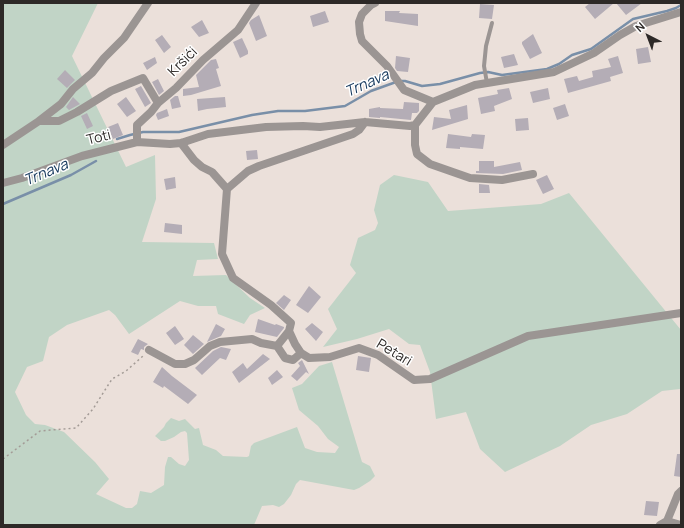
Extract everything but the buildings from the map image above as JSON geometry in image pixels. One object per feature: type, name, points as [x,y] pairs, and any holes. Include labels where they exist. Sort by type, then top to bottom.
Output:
[{"type":"street","points":[[3,145],[61,104],[73,89],[92,73],[104,58],[124,38],[148,3]]},
{"type":"street","name":"Kršići","points":[[137,136],[136,125],[151,112],[158,103],[176,88],[203,60],[238,30],[256,3]]},
{"type":"street","points":[[375,3],[362,14],[359,22],[362,41],[387,66],[404,90],[433,102]]},
{"type":"street","points":[[533,174],[502,180],[470,178],[430,164],[417,154],[415,145],[415,125],[433,102],[486,79],[554,72],[594,53],[636,26],[681,12]]},
{"type":"street","points":[[39,121],[59,121],[112,91],[144,78],[158,103]]},
{"type":"street","points":[[276,346],[289,331],[291,323],[271,305],[233,278],[222,254],[227,189],[248,171],[353,134],[359,130],[365,122]]},
{"type":"street","name":"Toti","points":[[3,183],[22,178],[137,136],[170,144],[180,143],[208,134],[246,129],[303,126],[320,127],[365,122],[410,126],[415,125]]},
{"type":"street","points":[[180,143],[194,160],[202,167],[212,172],[227,189]]},
{"type":"street","name":"Petari","points":[[301,353],[309,358],[330,357],[359,348],[378,355],[414,380],[430,379],[528,336],[681,313]]},
{"type":"street","points":[[149,350],[175,364],[185,364],[194,360],[210,346],[220,342],[252,339],[261,343],[276,346],[285,358],[294,360],[301,353],[289,331]]},
{"type":"street","points":[[681,491],[663,523],[681,525]]},
{"type":"lane","points":[[486,79],[484,70],[486,46],[492,23]]},
{"type":"path","points":[[3,459],[40,431],[76,428],[93,409],[112,379],[126,371],[149,350]]},
{"type":"green space","points":[[3,3],[98,3],[72,56],[126,167],[155,155],[156,199],[142,242],[214,243],[218,259],[197,260],[193,276],[226,275],[250,298],[265,308],[250,315],[244,324],[218,314],[216,306],[198,306],[180,301],[129,334],[115,315],[109,310],[67,325],[49,337],[43,361],[27,367],[15,392],[26,415],[35,424],[45,425],[64,432],[95,462],[109,479],[96,494],[126,508],[132,508],[137,504],[140,491],[151,493],[164,485],[165,467],[168,457],[171,457],[179,464],[185,466],[189,460],[187,433],[185,431],[165,441],[161,441],[155,436],[171,418],[179,421],[185,419],[195,429],[199,428],[203,445],[216,450],[223,456],[247,457],[249,456],[251,446],[254,443],[297,427],[305,448],[317,452],[335,453],[339,447],[328,439],[318,426],[299,410],[292,388],[302,384],[319,366],[332,362],[362,462],[370,466],[375,476],[370,481],[354,490],[300,480],[284,504],[279,507],[273,505],[262,506],[254,525],[3,525]]},
{"type":"green space","points":[[394,175],[428,182],[448,211],[541,204],[569,193],[681,330],[681,390],[662,391],[627,414],[591,425],[560,446],[505,472],[480,449],[466,412],[436,419],[430,372],[420,345],[409,344],[389,329],[357,339],[323,347],[337,329],[328,309],[356,273],[350,265],[358,238],[375,230],[378,223],[374,210],[380,185]]},
{"type":"waterway","name":"Trnava","points":[[401,81],[422,86],[440,84],[480,73],[488,72],[502,75],[547,69],[559,64],[572,55],[591,49],[633,19],[667,11],[681,5]]},
{"type":"waterway","name":"Trnava","points":[[117,139],[143,132],[179,132],[252,115],[278,111],[305,111],[345,106],[371,91],[396,82]]},
{"type":"waterway","name":"Trnava","points":[[3,204],[71,175],[96,161]]}]
